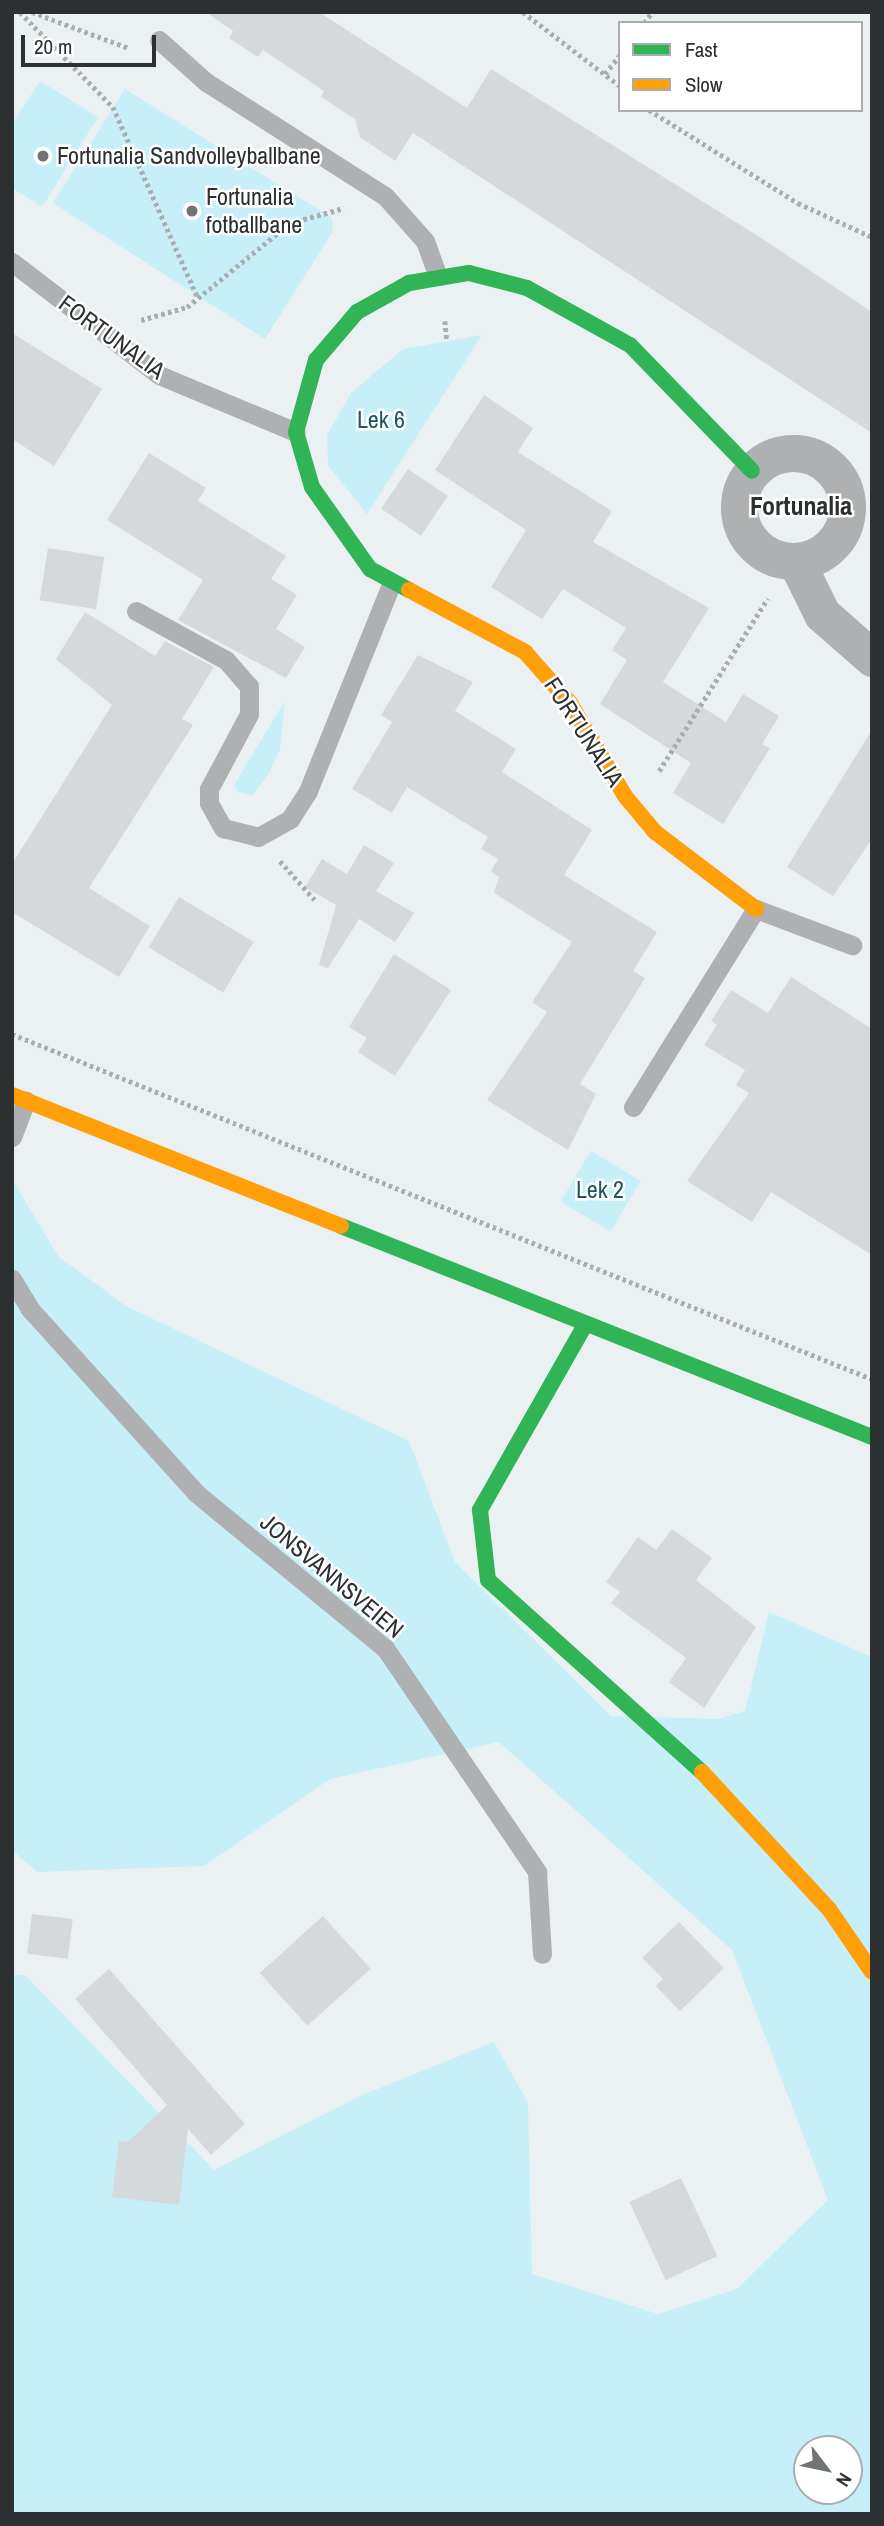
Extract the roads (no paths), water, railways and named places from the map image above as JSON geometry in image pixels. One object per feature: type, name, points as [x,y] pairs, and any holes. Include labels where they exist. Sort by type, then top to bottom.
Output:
[{"type":"street","name":"FORTUNALIA","points":[[752,471],[662,373],[594,321],[499,280],[437,274],[385,295],[334,335],[305,384],[296,432],[300,460],[330,517],[352,550],[391,585],[525,652],[570,703],[634,808],[675,853],[756,909]]},
{"type":"street","points":[[784,453],[820,458],[844,486],[859,529],[827,550],[796,561],[778,559],[748,539],[738,505],[752,471],[784,453]]},
{"type":"street","points":[[796,561],[822,614],[872,658]]},
{"type":"street","points":[[19,1098],[872,1437]]},
{"type":"street","points":[[585,1325],[480,1510],[488,1580],[702,1772],[830,1909],[872,1972]]},
{"type":"lane","points":[[159,40],[206,82],[385,196],[425,241],[437,274]]},
{"type":"lane","name":"FORTUNALIA","points":[[12,262],[159,375],[296,432]]},
{"type":"lane","points":[[136,611],[226,660],[249,686],[249,714],[209,789],[209,803],[223,828],[258,837],[289,820],[309,790],[391,585]]},
{"type":"lane","points":[[633,1107],[756,909],[852,945]]},
{"type":"lane","points":[[12,1137],[19,1098]]},
{"type":"lane","name":"JONSVANNSVEIEN","points":[[12,1279],[30,1309],[195,1493],[385,1648],[537,1872],[542,1954]]},
{"type":"place","name":"Fortunalia Sandvolleyballbane","points":[[43,156]]},
{"type":"place","name":"Fortunalia fotballbane","points":[[192,211]]},
{"type":"district","name":"Fortunalia","points":[[801,506]]},
{"type":"park label","name":"Lek 6","points":[[381,420]]},
{"type":"park label","name":"Lek 2","points":[[600,1190]]}]
